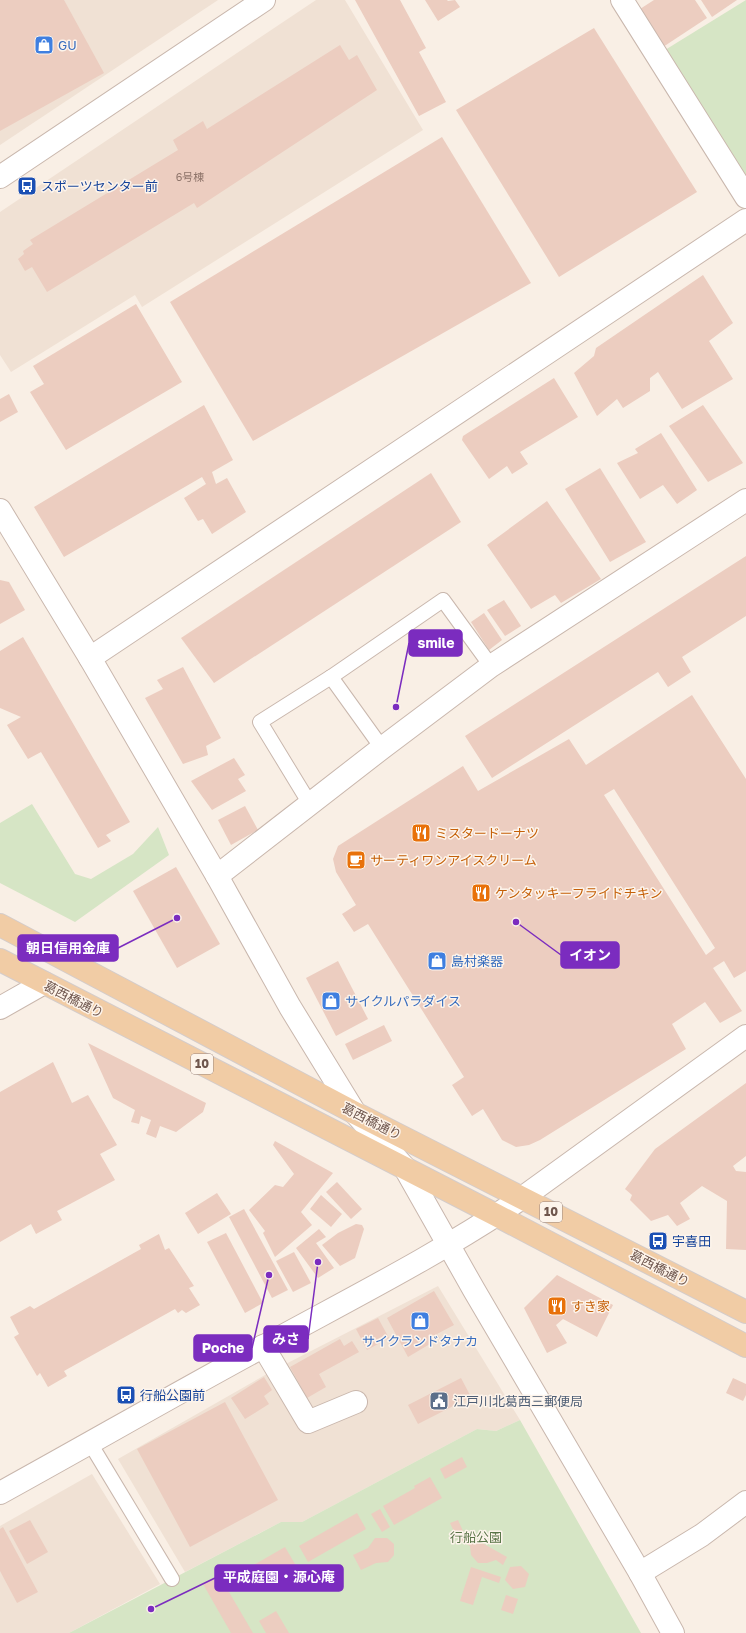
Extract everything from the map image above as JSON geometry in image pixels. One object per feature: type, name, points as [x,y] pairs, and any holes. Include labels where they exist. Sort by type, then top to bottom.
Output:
[{"type":"main road","name":"葛西橋通り","points":[[0,925],[355,1113],[746,1312]]},
{"type":"main road","name":"葛西橋通り","points":[[0,960],[496,1215],[746,1346]]},
{"type":"street","points":[[0,177],[264,0]]},
{"type":"street","points":[[622,0],[746,197]]},
{"type":"street","points":[[90,658],[746,220]]},
{"type":"street","points":[[217,876],[382,748],[491,666],[746,500]]},
{"type":"street","points":[[0,510],[6,535],[90,658],[217,876],[290,1007],[355,1113],[405,1168],[640,1573],[673,1633]]},
{"type":"street","points":[[0,1008],[44,983]]},
{"type":"street","points":[[0,1494],[263,1346],[410,1266],[496,1215],[522,1198],[746,1036]]},
{"type":"street","points":[[263,1346],[308,1422],[356,1402]]},
{"type":"street","points":[[640,1573],[702,1535],[746,1502]]},
{"type":"lane","points":[[310,804],[260,722],[331,677],[443,600],[491,666]]},
{"type":"lane","points":[[331,677],[382,748]]},
{"type":"lane","points":[[90,1443],[172,1579]]},
{"type":"shaded area","points":[[0,0],[218,0],[0,145]]},
{"type":"shaded area","points":[[316,0],[345,0],[423,130],[142,307],[135,295],[11,372],[0,355],[0,212]]},
{"type":"shaded area","points":[[438,1286],[520,1420],[496,1431],[477,1429],[302,1522],[281,1522],[185,1572],[118,1459],[272,1371]]},
{"type":"shaded area","points":[[92,1474],[160,1584],[69,1633],[0,1633],[0,1526]]},
{"type":"green space","points":[[746,0],[746,180],[665,50]]},
{"type":"green space","points":[[32,804],[75,874],[91,879],[133,854],[158,827],[169,855],[75,922],[0,883],[0,823]]},
{"type":"green space","name":"行船公園","points":[[520,1420],[641,1633],[69,1633],[281,1522],[302,1522],[477,1429],[496,1431]]},
{"type":"building","name":"GU","points":[[0,0],[64,0],[104,73],[0,131]]},
{"type":"building","points":[[355,0],[400,0],[426,48],[419,52],[446,102],[419,116]]},
{"type":"building","points":[[425,0],[455,0],[460,7],[438,21]]},
{"type":"building","points":[[654,0],[695,0],[707,18],[663,47],[640,9]]},
{"type":"building","points":[[701,0],[737,0],[712,17]]},
{"type":"building","points":[[594,28],[697,192],[559,277],[456,110]]},
{"type":"building","points":[[340,45],[349,60],[357,55],[377,90],[197,208],[194,203],[47,292],[32,267],[25,271],[18,259],[24,254],[23,251],[33,244],[30,240],[178,150],[173,140],[203,121],[207,129]]},
{"type":"building","points":[[442,137],[531,283],[253,441],[170,302]]},
{"type":"building","points":[[703,275],[733,323],[709,341],[733,379],[682,409],[658,372],[650,378],[650,391],[623,408],[617,399],[597,416],[574,373],[594,356],[596,348]]},
{"type":"building","points":[[136,304],[182,382],[66,450],[30,392],[44,384],[33,366]]},
{"type":"building","points":[[554,378],[578,417],[520,452],[528,464],[512,474],[507,466],[489,479],[462,440],[463,436]]},
{"type":"building","points":[[9,394],[18,412],[0,422],[0,399]]},
{"type":"building","points":[[204,405],[233,460],[212,472],[216,484],[227,478],[246,512],[212,534],[203,519],[198,521],[184,498],[206,484],[202,477],[64,557],[34,507]]},
{"type":"building","points":[[703,405],[743,463],[708,482],[669,426]]},
{"type":"building","points":[[661,433],[697,490],[677,504],[663,485],[640,499],[617,463],[638,453],[635,449]]},
{"type":"building","points":[[600,468],[646,542],[610,562],[565,489]]},
{"type":"building","points":[[431,473],[461,522],[214,683],[181,638]]},
{"type":"building","points":[[547,501],[601,579],[561,603],[555,595],[531,609],[487,545]]},
{"type":"building","points":[[746,556],[746,616],[682,657],[691,672],[668,687],[658,672],[492,778],[465,736]]},
{"type":"building","points":[[0,580],[9,582],[25,610],[0,624]]},
{"type":"building","points":[[504,600],[521,626],[505,636],[487,610]]},
{"type":"building","points":[[484,613],[502,640],[489,650],[471,622]]},
{"type":"building","points":[[23,637],[130,822],[106,835],[111,841],[98,848],[41,752],[28,759],[7,725],[21,717],[0,708],[0,651]]},
{"type":"building","points":[[183,667],[221,738],[206,746],[208,755],[183,764],[145,698],[163,689],[157,680]]},
{"type":"building","points":[[692,695],[746,779],[746,971],[734,978],[724,961],[713,968],[742,1011],[720,1023],[705,1002],[672,1024],[686,1049],[540,1140],[529,1145],[516,1147],[502,1140],[483,1109],[472,1116],[452,1085],[464,1077],[368,924],[354,932],[342,914],[356,905],[336,872],[333,859],[338,846],[463,766],[478,791],[569,739],[586,765]],"holes":[[[614,789],[715,948],[706,955],[604,795]]]},
{"type":"building","points":[[234,758],[245,775],[238,779],[246,791],[212,810],[191,781]]},
{"type":"building","points":[[245,806],[258,830],[231,845],[218,820]]},
{"type":"building","points":[[176,867],[220,944],[177,968],[133,891]]},
{"type":"building","points":[[338,961],[368,1019],[336,1036],[306,978]]},
{"type":"building","points":[[384,1025],[392,1041],[353,1060],[345,1044]]},
{"type":"building","points":[[88,1043],[206,1103],[203,1112],[176,1132],[160,1126],[156,1138],[146,1134],[151,1120],[141,1116],[139,1124],[131,1122],[135,1110],[113,1098]]},
{"type":"building","points":[[53,1062],[72,1103],[88,1095],[117,1145],[100,1154],[115,1180],[57,1211],[62,1220],[36,1234],[31,1224],[0,1242],[0,1092]]},
{"type":"building","points":[[746,1083],[746,1156],[733,1166],[736,1171],[746,1172],[746,1250],[726,1249],[727,1201],[702,1186],[680,1203],[690,1219],[677,1226],[668,1215],[651,1221],[630,1200],[632,1195],[625,1189],[655,1149]]},
{"type":"building","points":[[275,1141],[333,1173],[301,1212],[312,1225],[275,1257],[263,1233],[265,1231],[249,1210],[275,1185],[283,1187],[294,1174],[273,1145]]},
{"type":"building","points":[[337,1182],[362,1209],[351,1219],[326,1192]]},
{"type":"building","points":[[217,1193],[231,1214],[198,1234],[185,1213]]},
{"type":"building","points":[[321,1195],[342,1214],[331,1227],[310,1209]]},
{"type":"building","points":[[244,1209],[288,1290],[272,1298],[229,1217]]},
{"type":"building","points":[[356,1224],[362,1225],[364,1229],[355,1258],[340,1266],[322,1245],[338,1233]]},
{"type":"building","points":[[319,1229],[326,1237],[316,1243],[334,1268],[318,1278],[296,1248]]},
{"type":"building","points":[[226,1233],[263,1303],[245,1313],[207,1242]]},
{"type":"building","points":[[159,1234],[165,1250],[169,1248],[194,1286],[189,1288],[200,1305],[186,1313],[182,1310],[178,1313],[175,1309],[64,1371],[67,1376],[48,1387],[40,1373],[37,1376],[14,1337],[19,1334],[10,1317],[30,1306],[34,1309],[141,1249],[139,1245]]},
{"type":"building","points":[[294,1252],[311,1283],[293,1292],[276,1261]]},
{"type":"building","points":[[557,1275],[613,1305],[597,1337],[563,1319],[556,1325],[567,1343],[547,1353],[524,1308]]},
{"type":"building","name":"サイクランドタナカ","points":[[434,1291],[454,1325],[437,1334],[440,1338],[408,1357],[387,1318]]},
{"type":"building","points":[[378,1318],[389,1338],[367,1350],[356,1329]]},
{"type":"building","points":[[340,1339],[344,1346],[352,1341],[359,1352],[319,1374],[326,1387],[307,1398],[290,1367]]},
{"type":"building","points":[[264,1377],[272,1390],[264,1396],[269,1404],[245,1419],[231,1398]]},
{"type":"building","name":"江戸川北葛西三郵便局","points":[[461,1378],[471,1397],[418,1424],[408,1405]]},
{"type":"building","points":[[733,1378],[746,1384],[746,1395],[743,1401],[726,1393]]},
{"type":"building","points":[[225,1402],[278,1500],[190,1547],[137,1449]]},
{"type":"building","points":[[462,1457],[467,1467],[445,1479],[440,1469]]},
{"type":"building","points":[[430,1477],[442,1498],[394,1525],[383,1506],[415,1488],[414,1486]]},
{"type":"building","points":[[380,1509],[390,1527],[382,1532],[371,1514]]},
{"type":"building","points":[[357,1513],[366,1529],[308,1562],[299,1546]]},
{"type":"building","points":[[30,1520],[48,1552],[27,1564],[9,1531]]},
{"type":"building","points":[[458,1520],[463,1531],[455,1534],[450,1523]]},
{"type":"building","points":[[3,1527],[38,1592],[17,1603],[0,1571],[0,1529]]},
{"type":"building","points":[[468,1535],[507,1557],[503,1565],[496,1560],[487,1563],[478,1563],[471,1555],[470,1546],[460,1540]]},
{"type":"building","points":[[375,1538],[387,1538],[394,1544],[394,1555],[388,1562],[376,1563],[361,1570],[353,1555],[368,1548]]},
{"type":"building","points":[[285,1547],[298,1569],[258,1592],[245,1570]]},
{"type":"building","points":[[521,1566],[529,1574],[525,1587],[513,1589],[505,1580],[510,1567]]},
{"type":"building","points":[[471,1567],[501,1577],[499,1583],[482,1577],[473,1605],[460,1601]]},
{"type":"building","points":[[219,1575],[253,1633],[231,1633],[203,1584]]},
{"type":"building","points":[[506,1595],[518,1599],[513,1614],[501,1610]]},
{"type":"building","points":[[276,1611],[289,1633],[266,1633],[259,1621]]},
{"type":"place","name":"GU","points":[[44,45]]},
{"type":"place","name":"スポーツセンター前","points":[[27,186]]},
{"type":"place","name":"smile","points":[[396,707]]},
{"type":"place","name":"ミスタードーナツ","points":[[421,833]]},
{"type":"place","name":"サーティワンアイスクリーム","points":[[356,860]]},
{"type":"place","name":"ケンタッキーフライドチキン","points":[[481,893]]},
{"type":"place","name":"朝日信用金庫","points":[[177,918]]},
{"type":"place","name":"イオン","points":[[516,922]]},
{"type":"place","name":"島村楽器","points":[[437,961]]},
{"type":"place","name":"サイクルパラダイス","points":[[331,1001]]},
{"type":"place","name":"宇喜田","points":[[658,1241]]},
{"type":"place","name":"みさ","points":[[318,1262]]},
{"type":"place","name":"Poche","points":[[269,1275]]},
{"type":"place","name":"すき家","points":[[557,1306]]},
{"type":"place","name":"サイクランドタナカ","points":[[420,1321]]},
{"type":"place","name":"行船公園前","points":[[126,1395]]},
{"type":"place","name":"江戸川北葛西三郵便局","points":[[439,1401]]},
{"type":"place","name":"平成庭園・源心庵","points":[[151,1609]]}]
